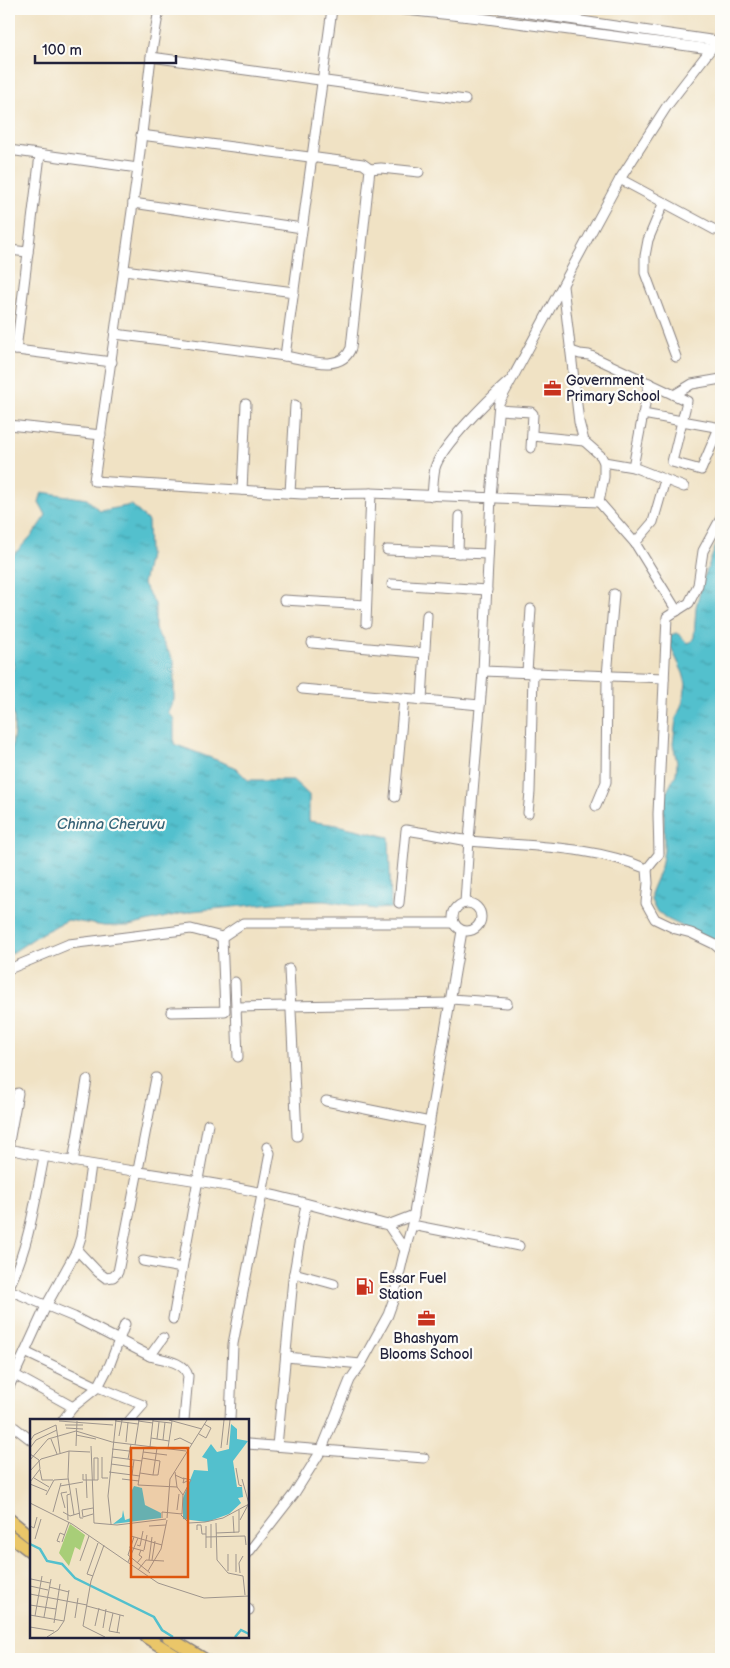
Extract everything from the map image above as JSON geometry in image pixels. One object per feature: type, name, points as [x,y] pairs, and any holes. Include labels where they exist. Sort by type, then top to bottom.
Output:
[{"type":"main road","points":[[9,1519],[30,1536]]},
{"type":"main road","points":[[9,1534],[30,1551]]},
{"type":"main road","points":[[148,1638],[180,1659]]},
{"type":"main road","points":[[170,1638],[204,1659]]},
{"type":"street","points":[[159,9],[151,57],[112,362],[94,481],[290,493],[371,493],[600,502],[635,543],[677,611]]},
{"type":"street","points":[[285,356],[332,9]]},
{"type":"street","points":[[396,9],[710,49]]},
{"type":"street","points":[[500,9],[719,38]]},
{"type":"street","points":[[559,29],[560,18]]},
{"type":"street","points":[[465,903],[483,670],[491,497],[500,403],[620,179],[667,106],[719,38]]},
{"type":"street","points":[[151,57],[465,100]]},
{"type":"street","points":[[141,135],[363,164],[370,169],[381,168],[419,172]]},
{"type":"street","points":[[9,150],[138,168]]},
{"type":"street","points":[[40,155],[28,252],[12,349],[112,362]]},
{"type":"street","points":[[115,334],[285,356],[331,364],[341,361],[348,355],[352,339],[370,169]]},
{"type":"street","points":[[620,179],[715,230]]},
{"type":"street","points":[[664,202],[648,240],[644,256],[645,273],[676,357]]},
{"type":"street","points":[[133,203],[302,228]]},
{"type":"street","points":[[9,250],[28,252]]},
{"type":"street","points":[[124,270],[294,292]]},
{"type":"street","points":[[563,286],[579,422],[584,441],[601,456],[604,462],[600,502]]},
{"type":"street","points":[[571,352],[589,355],[687,401],[682,421],[672,462],[700,470],[720,428],[682,421],[643,414]]},
{"type":"street","points":[[432,496],[435,467],[444,449],[492,396],[513,378]]},
{"type":"street","points":[[674,395],[692,384],[721,379]]},
{"type":"street","points":[[632,468],[649,383]]},
{"type":"street","points":[[242,490],[246,404]]},
{"type":"street","points":[[290,493],[295,405]]},
{"type":"street","points":[[499,410],[531,412],[533,414],[532,448]]},
{"type":"street","points":[[9,424],[101,435]]},
{"type":"street","points":[[532,436],[584,441]]},
{"type":"street","points":[[604,462],[632,468],[684,486]]},
{"type":"street","points":[[635,543],[653,522],[665,480]]},
{"type":"street","points":[[366,623],[371,493]]},
{"type":"street","points":[[458,553],[459,516]]},
{"type":"street","points":[[721,518],[703,551],[698,585],[688,604],[666,617],[658,814],[659,854],[647,869],[646,903],[655,919],[714,944],[721,950]]},
{"type":"street","points":[[387,550],[488,554]]},
{"type":"street","points":[[392,584],[487,590]]},
{"type":"street","points":[[596,806],[606,782],[607,676],[614,594]]},
{"type":"street","points":[[284,600],[366,605]]},
{"type":"street","points":[[528,813],[530,792],[531,609]]},
{"type":"street","points":[[422,700],[427,615]]},
{"type":"street","points":[[312,643],[425,653]]},
{"type":"street","points":[[483,670],[664,678]]},
{"type":"street","points":[[302,689],[480,706]]},
{"type":"street","points":[[395,797],[404,698]]},
{"type":"street","points":[[399,903],[406,830],[469,840],[596,852],[632,862],[647,869]]},
{"type":"street","points":[[465,903],[474,904],[481,914],[481,919],[476,928],[462,931],[454,923],[452,914],[454,910],[457,906],[465,903]]},
{"type":"street","points":[[9,969],[69,944],[190,929],[222,937],[243,923],[454,923]]},
{"type":"street","points":[[249,1552],[294,1494],[321,1450],[350,1380],[383,1327],[394,1301],[414,1215],[462,931]]},
{"type":"street","points":[[171,1012],[225,1011],[222,937]]},
{"type":"street","points":[[289,969],[297,1136]]},
{"type":"street","points":[[236,982],[238,1057]]},
{"type":"street","points":[[236,1007],[450,1001],[507,1004]]},
{"type":"street","points":[[77,1250],[106,1278],[118,1272],[156,1078]]},
{"type":"street","points":[[73,1162],[87,1080]]},
{"type":"street","points":[[9,1142],[18,1093]]},
{"type":"street","points":[[326,1101],[430,1122]]},
{"type":"street","points":[[173,1319],[208,1124]]},
{"type":"street","points":[[230,1419],[233,1344],[270,1153],[267,1147]]},
{"type":"street","points":[[9,1149],[44,1157],[263,1193],[388,1225],[414,1215]]},
{"type":"street","points":[[44,1157],[22,1259],[9,1289],[74,1317],[150,1356],[180,1364],[186,1370],[188,1376],[184,1419]]},
{"type":"street","points":[[9,1387],[46,1306],[77,1250],[81,1237],[91,1165]]},
{"type":"street","points":[[277,1446],[294,1273],[306,1204]]},
{"type":"street","points":[[388,1225],[405,1250]]},
{"type":"street","points":[[412,1225],[519,1246]]},
{"type":"street","points":[[143,1261],[182,1268]]},
{"type":"street","points":[[294,1273],[334,1284]]},
{"type":"street","points":[[65,1419],[73,1406],[98,1387],[110,1364],[125,1324]]},
{"type":"street","points":[[150,1356],[163,1338]]},
{"type":"street","points":[[25,1352],[98,1387],[143,1405],[131,1419]]},
{"type":"street","points":[[286,1357],[361,1364]]},
{"type":"street","points":[[15,1375],[73,1406]]},
{"type":"street","points":[[9,1423],[30,1439]]},
{"type":"street","points":[[249,1444],[424,1458]]},
{"type":"water","name":"Chinna Cheruvu","points":[[42,492],[87,499],[100,511],[132,505],[148,521],[149,555],[143,584],[155,604],[155,629],[174,661],[174,700],[168,712],[174,719],[174,744],[235,767],[248,780],[293,780],[309,795],[309,821],[337,825],[389,837],[391,908],[375,909],[325,901],[293,901],[192,911],[129,926],[104,926],[68,920],[42,933],[9,955],[9,765],[14,719],[9,694],[9,681],[14,666],[9,650],[9,560],[33,534],[46,515],[39,502]]},
{"type":"water","points":[[721,532],[721,945],[667,919],[655,909],[651,900],[651,891],[661,867],[664,850],[664,797],[676,774],[677,763],[673,744],[676,719],[683,701],[686,684],[670,645],[671,635],[676,633],[680,635],[687,643],[691,642],[694,637],[696,607],[703,580]]},
{"type":"place","name":"Government Primary School","points":[[552,388]]},
{"type":"place","name":"Essar Fuel Station","points":[[365,1286]]},
{"type":"place","name":"Bhashyam Blooms School","points":[[426,1318]]}]
